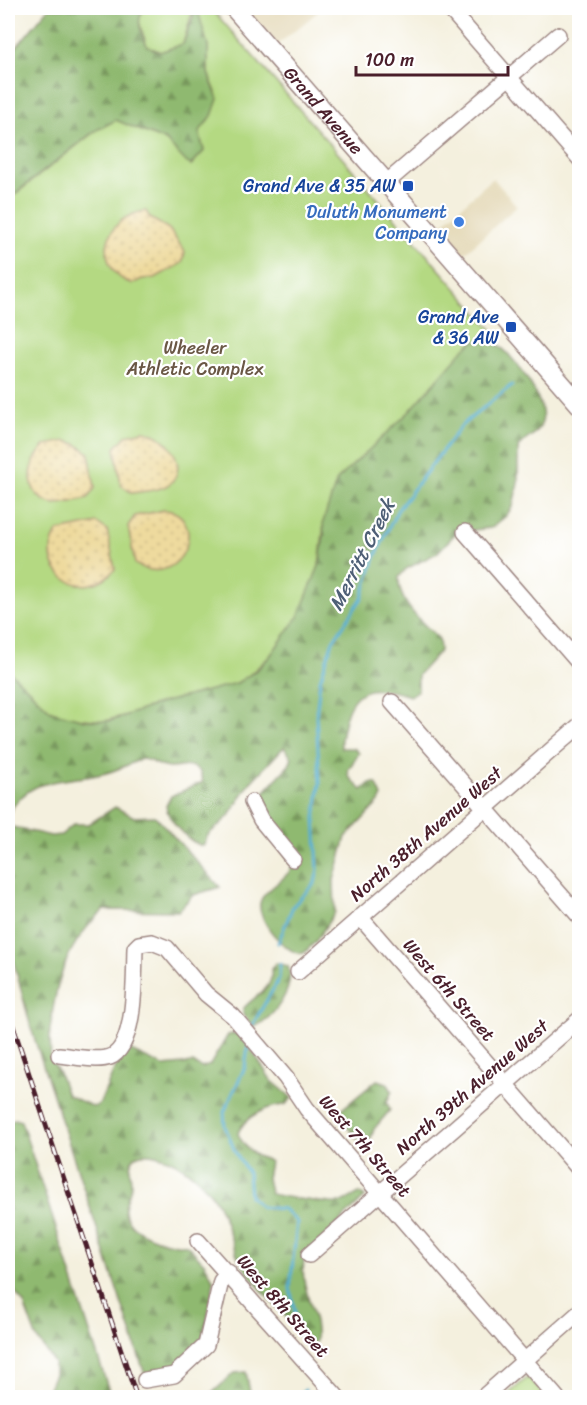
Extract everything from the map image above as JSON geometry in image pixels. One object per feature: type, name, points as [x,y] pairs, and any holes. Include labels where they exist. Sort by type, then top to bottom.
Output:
[{"type":"main road","name":"Grand Avenue","points":[[234,8],[579,405]]},
{"type":"street","points":[[449,8],[579,159]]},
{"type":"street","points":[[386,183],[558,35]]},
{"type":"street","points":[[465,532],[579,664]]},
{"type":"street","points":[[392,702],[579,917]]},
{"type":"street","name":"North 38th Avenue West","points":[[298,972],[579,724]]},
{"type":"street","points":[[252,802],[261,819],[293,859]]},
{"type":"street","name":"West 6th Street","points":[[360,917],[579,1170]]},
{"type":"street","name":"West 7th Street","points":[[59,1055],[106,1058],[112,1056],[122,1046],[132,1009],[135,948],[147,942],[157,943],[166,948],[206,994],[233,1016],[286,1078],[307,1109],[557,1398]]},
{"type":"street","name":"North 39th Avenue West","points":[[309,1256],[579,1018]]},
{"type":"street","name":"West 8th Street","points":[[198,1240],[338,1398]]},
{"type":"street","points":[[145,1380],[174,1375],[206,1345],[218,1289],[228,1272]]},
{"type":"street","points":[[482,1398],[579,1312]]},
{"type":"shaded area","points":[[234,8],[316,8],[319,11],[271,50]]},
{"type":"shaded area","points":[[493,178],[517,206],[455,262],[431,234]]},
{"type":"green space","points":[[49,8],[145,8],[139,22],[141,31],[147,46],[160,52],[183,44],[196,9],[198,11],[208,46],[208,73],[218,99],[212,116],[199,132],[204,151],[191,165],[166,141],[116,120],[95,131],[8,199],[8,57]]},
{"type":"green space","name":"Wheeler Athletic Complex","points":[[145,8],[211,8],[496,334],[400,421],[336,493],[325,516],[319,566],[307,598],[298,617],[270,656],[237,683],[105,721],[65,717],[51,711],[8,670],[8,200],[103,125],[116,120],[166,141],[191,165],[204,151],[199,132],[216,92],[208,73],[208,46],[192,13],[183,44],[160,52],[147,46],[138,19]]},
{"type":"green space","points":[[474,341],[493,342],[509,355],[534,390],[542,413],[542,422],[537,431],[518,448],[518,483],[513,506],[506,516],[491,528],[457,532],[437,553],[406,569],[399,577],[402,595],[412,612],[439,639],[440,651],[418,675],[418,690],[410,696],[386,690],[366,691],[353,701],[348,711],[341,736],[341,748],[354,748],[359,753],[348,770],[349,777],[362,790],[370,783],[376,783],[382,796],[346,837],[334,880],[335,912],[316,941],[304,953],[290,949],[267,926],[260,908],[261,900],[267,892],[286,876],[293,866],[257,800],[289,765],[292,758],[284,747],[250,783],[229,816],[208,835],[203,846],[180,830],[166,806],[171,796],[203,782],[200,772],[189,766],[169,768],[141,759],[103,774],[46,783],[25,793],[8,815],[8,670],[51,711],[85,720],[110,721],[161,703],[237,683],[257,670],[298,617],[319,566],[324,535],[323,522],[337,480],[409,412],[463,350]]},
{"type":"green space","points":[[115,807],[134,817],[155,816],[220,887],[193,895],[178,911],[104,910],[91,923],[72,950],[60,979],[50,1030],[50,1058],[59,1073],[67,1095],[94,1107],[100,1103],[114,1070],[126,1051],[129,1050],[163,1066],[193,1063],[202,1068],[210,1065],[228,1035],[237,1033],[251,1049],[271,1080],[292,1098],[285,1105],[271,1107],[257,1113],[241,1127],[238,1133],[251,1152],[270,1162],[267,1178],[270,1193],[333,1203],[343,1202],[359,1193],[365,1197],[305,1256],[304,1278],[316,1330],[316,1341],[311,1345],[254,1282],[235,1251],[222,1213],[205,1186],[188,1171],[169,1159],[141,1154],[133,1158],[131,1164],[131,1185],[125,1208],[126,1217],[131,1224],[148,1236],[187,1245],[205,1264],[214,1281],[204,1336],[181,1363],[145,1375],[31,1028],[8,940],[8,826],[51,836],[61,835],[74,824],[89,824]]},
{"type":"green space","points":[[276,963],[288,966],[290,974],[286,993],[275,1011],[261,1024],[253,1027],[243,1015],[243,1009],[267,987],[270,982],[271,969]]},
{"type":"green space","points":[[377,1080],[387,1083],[392,1091],[387,1102],[390,1110],[374,1129],[369,1144],[363,1145],[336,1114]]},
{"type":"green space","points":[[15,1119],[21,1121],[111,1397],[45,1397],[54,1376],[54,1363],[36,1337],[24,1304],[8,1283],[8,1123]]},
{"type":"green space","points":[[246,1372],[251,1397],[208,1397],[234,1373]]},
{"type":"green space","points":[[528,1377],[547,1397],[505,1397]]},
{"type":"sand","points":[[146,211],[150,218],[169,229],[185,252],[182,263],[155,278],[142,279],[132,284],[120,277],[111,267],[107,256],[108,244],[119,223],[131,215]]},
{"type":"sand","points":[[144,431],[153,433],[168,445],[177,461],[178,469],[169,484],[132,493],[121,485],[115,448],[127,435]]},
{"type":"sand","points":[[66,441],[76,444],[89,453],[95,488],[88,498],[54,504],[41,499],[35,492],[32,485],[32,468],[35,459],[46,445]]},
{"type":"sand","points":[[164,510],[178,514],[186,524],[188,536],[185,549],[178,560],[167,568],[152,570],[135,564],[128,526],[135,516]]},
{"type":"sand","points":[[97,523],[107,530],[115,569],[103,580],[89,584],[76,584],[56,570],[52,558],[52,545],[58,531]]},
{"type":"waterway","name":"Merritt Creek","points":[[278,943],[293,906],[315,883],[318,869],[315,818],[320,783],[316,716],[320,680],[333,641],[362,598],[375,557],[397,511],[462,425],[512,385]]},
{"type":"waterway","name":"Merritt Creek","points":[[253,1024],[279,979],[280,964]]},
{"type":"waterway","name":"Merritt Creek","points":[[248,1047],[245,1067],[224,1112],[225,1126],[235,1152],[248,1173],[250,1196],[261,1207],[284,1209],[297,1222],[290,1288],[300,1336]]},
{"type":"waterway","name":"Merritt Creek","points":[[299,1398],[305,1390]]},
{"type":"railway","points":[[8,1011],[137,1398]]},
{"type":"place","name":"Grand Ave & 35 AW","points":[[408,186]]},
{"type":"place","name":"Duluth Monument Company","points":[[459,222]]},
{"type":"place","name":"Grand Ave & 36 AW","points":[[511,327]]}]
